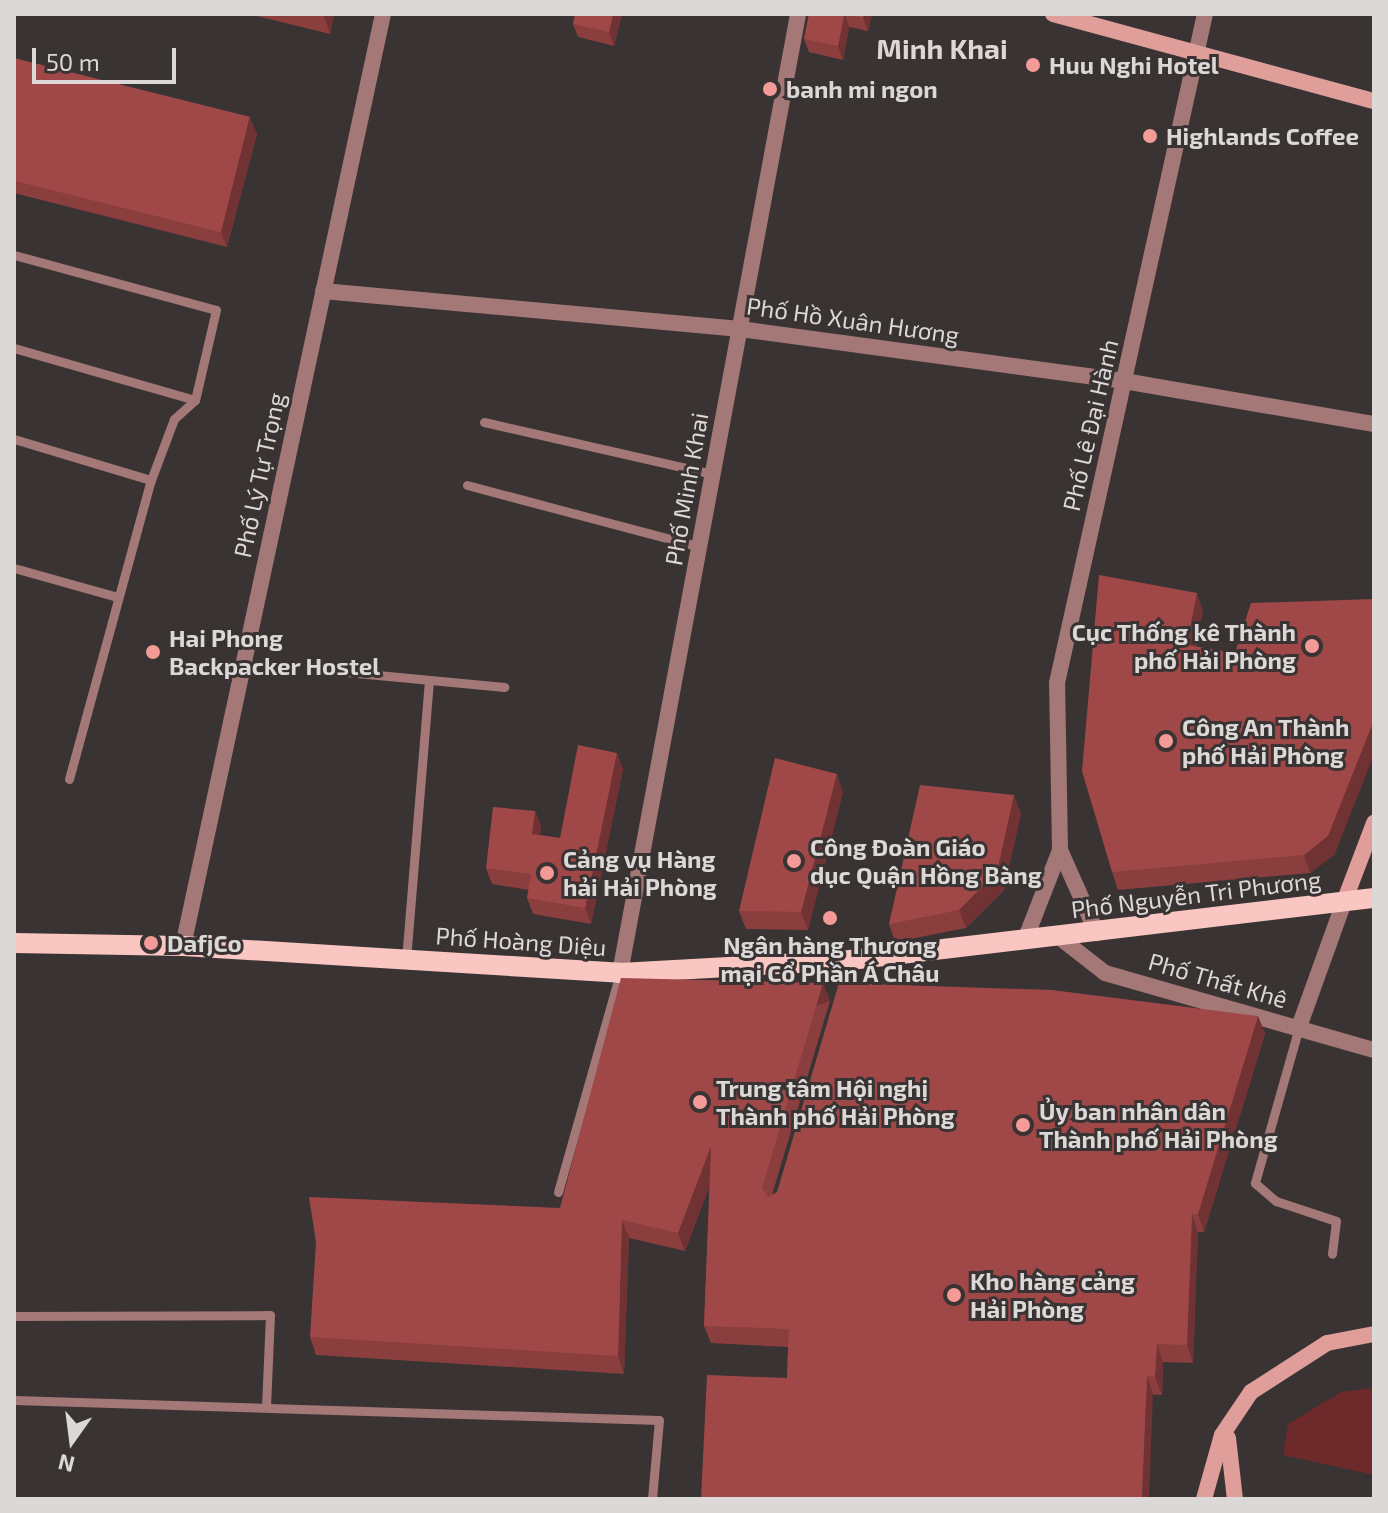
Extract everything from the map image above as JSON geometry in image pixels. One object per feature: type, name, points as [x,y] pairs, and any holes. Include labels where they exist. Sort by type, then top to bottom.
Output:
[{"type":"main road","points":[[1053,14],[1374,101]]},
{"type":"main road","points":[[1344,902],[1374,823]]},
{"type":"main road","name":"Phố Nguyễn Tri Phương","points":[[1025,940],[1374,898]]},
{"type":"main road","name":"Phố Hoàng Diệu","points":[[14,943],[183,946],[620,973],[850,960],[1025,940]]},
{"type":"main road","points":[[1235,1499],[1225,1462],[1228,1437],[1255,1395],[1299,1362],[1374,1336]]},
{"type":"main road","points":[[1204,1499],[1222,1435],[1251,1392],[1306,1353],[1374,1336]]},
{"type":"street","name":"Phố Lý Tự Trọng","points":[[183,946],[383,14]]},
{"type":"street","name":"Phố Minh Khai","points":[[620,973],[798,14]]},
{"type":"street","name":"Phố Lê Đại Hành","points":[[1025,940],[1060,850],[1057,683],[1205,14]]},
{"type":"street","name":"Phố Hồ Xuân Hương","points":[[323,291],[740,329],[1124,381],[1374,424]]},
{"type":"street","name":"Phố Lê Đại Hành","points":[[1060,850],[1097,933]]},
{"type":"street","points":[[1299,1027],[1344,902]]},
{"type":"street","name":"Phố Thất Khê","points":[[1059,937],[1105,973],[1374,1050]]},
{"type":"lane","points":[[14,255],[216,310],[195,400],[174,419],[151,480],[69,779]]},
{"type":"lane","points":[[14,348],[195,400]]},
{"type":"lane","points":[[484,422],[713,474]]},
{"type":"lane","points":[[14,439],[151,480]]},
{"type":"lane","points":[[467,485],[700,547]]},
{"type":"lane","points":[[14,568],[117,597]]},
{"type":"lane","points":[[346,672],[504,687]]},
{"type":"lane","points":[[406,960],[429,680]]},
{"type":"lane","points":[[837,1004],[850,960]]},
{"type":"lane","points":[[558,1192],[620,973]]},
{"type":"lane","points":[[1299,1027],[1255,1183],[1276,1201],[1336,1221],[1332,1254]]},
{"type":"lane","points":[[14,1316],[270,1315],[266,1406]]},
{"type":"lane","points":[[14,1400],[659,1420],[652,1499]]},
{"type":"shaded area","points":[[1374,1388],[1374,1475],[1283,1455],[1288,1424],[1341,1392]]},
{"type":"building","points":[[575,14],[613,14],[609,32],[573,24]]},
{"type":"building","points":[[809,14],[844,14],[838,46],[804,39]]},
{"type":"building","points":[[14,58],[250,117],[221,232],[14,181]]},
{"type":"building","points":[[1099,575],[1197,593],[1187,645],[1235,653],[1251,603],[1374,599],[1374,720],[1328,836],[1304,855],[1112,872],[1082,771]]},
{"type":"building","points":[[578,745],[617,753],[585,908],[527,898],[531,874],[486,868],[493,807],[535,811],[532,834],[560,838]]},
{"type":"building","name":"Công Đoàn Giáo dục Quận Hồng Bàng","points":[[775,758],[837,774],[801,912],[739,911]]},
{"type":"building","points":[[920,785],[1014,795],[997,872],[959,910],[889,924]]},
{"type":"building","points":[[621,978],[823,983],[762,1188],[768,1197],[777,1192],[839,983],[1052,990],[1258,1016],[1198,1214],[1192,1214],[1187,1345],[1157,1344],[1155,1377],[1147,1376],[1142,1499],[701,1499],[707,1375],[787,1378],[789,1329],[704,1326],[711,1146],[678,1233],[622,1220],[618,1356],[310,1337],[316,1242],[309,1197],[560,1208]]},
{"type":"place","name":"Huu Nghi Hotel","points":[[1033,65]]},
{"type":"place","name":"banh mi ngon","points":[[770,89]]},
{"type":"place","name":"Highlands Coffee","points":[[1150,136]]},
{"type":"place","name":"Cục Thống kê Thành phố Hải Phòng","points":[[1312,646]]},
{"type":"place","name":"Hai Phong Backpacker Hostel","points":[[153,652]]},
{"type":"place","name":"Công An Thành phố Hải Phòng","points":[[1166,741]]},
{"type":"place","name":"Công Đoàn Giáo dục Quận Hồng Bàng","points":[[794,861]]},
{"type":"place","name":"Cảng vụ Hàng hải Hải Phòng","points":[[547,873]]},
{"type":"place","name":"Ngân hàng Thương mại Cổ Phần Á Châu","points":[[830,918]]},
{"type":"place","name":"DafjCo","points":[[151,943]]},
{"type":"place","name":"Trung tâm Hội nghị Thành phố Hải Phòng","points":[[700,1102]]},
{"type":"place","name":"Ủy ban nhân dân Thành phố Hải Phòng","points":[[1023,1125]]},
{"type":"place","name":"Kho hàng cảng Hải Phòng","points":[[954,1295]]},
{"type":"district","name":"Minh Khai","points":[[942,48]]}]
